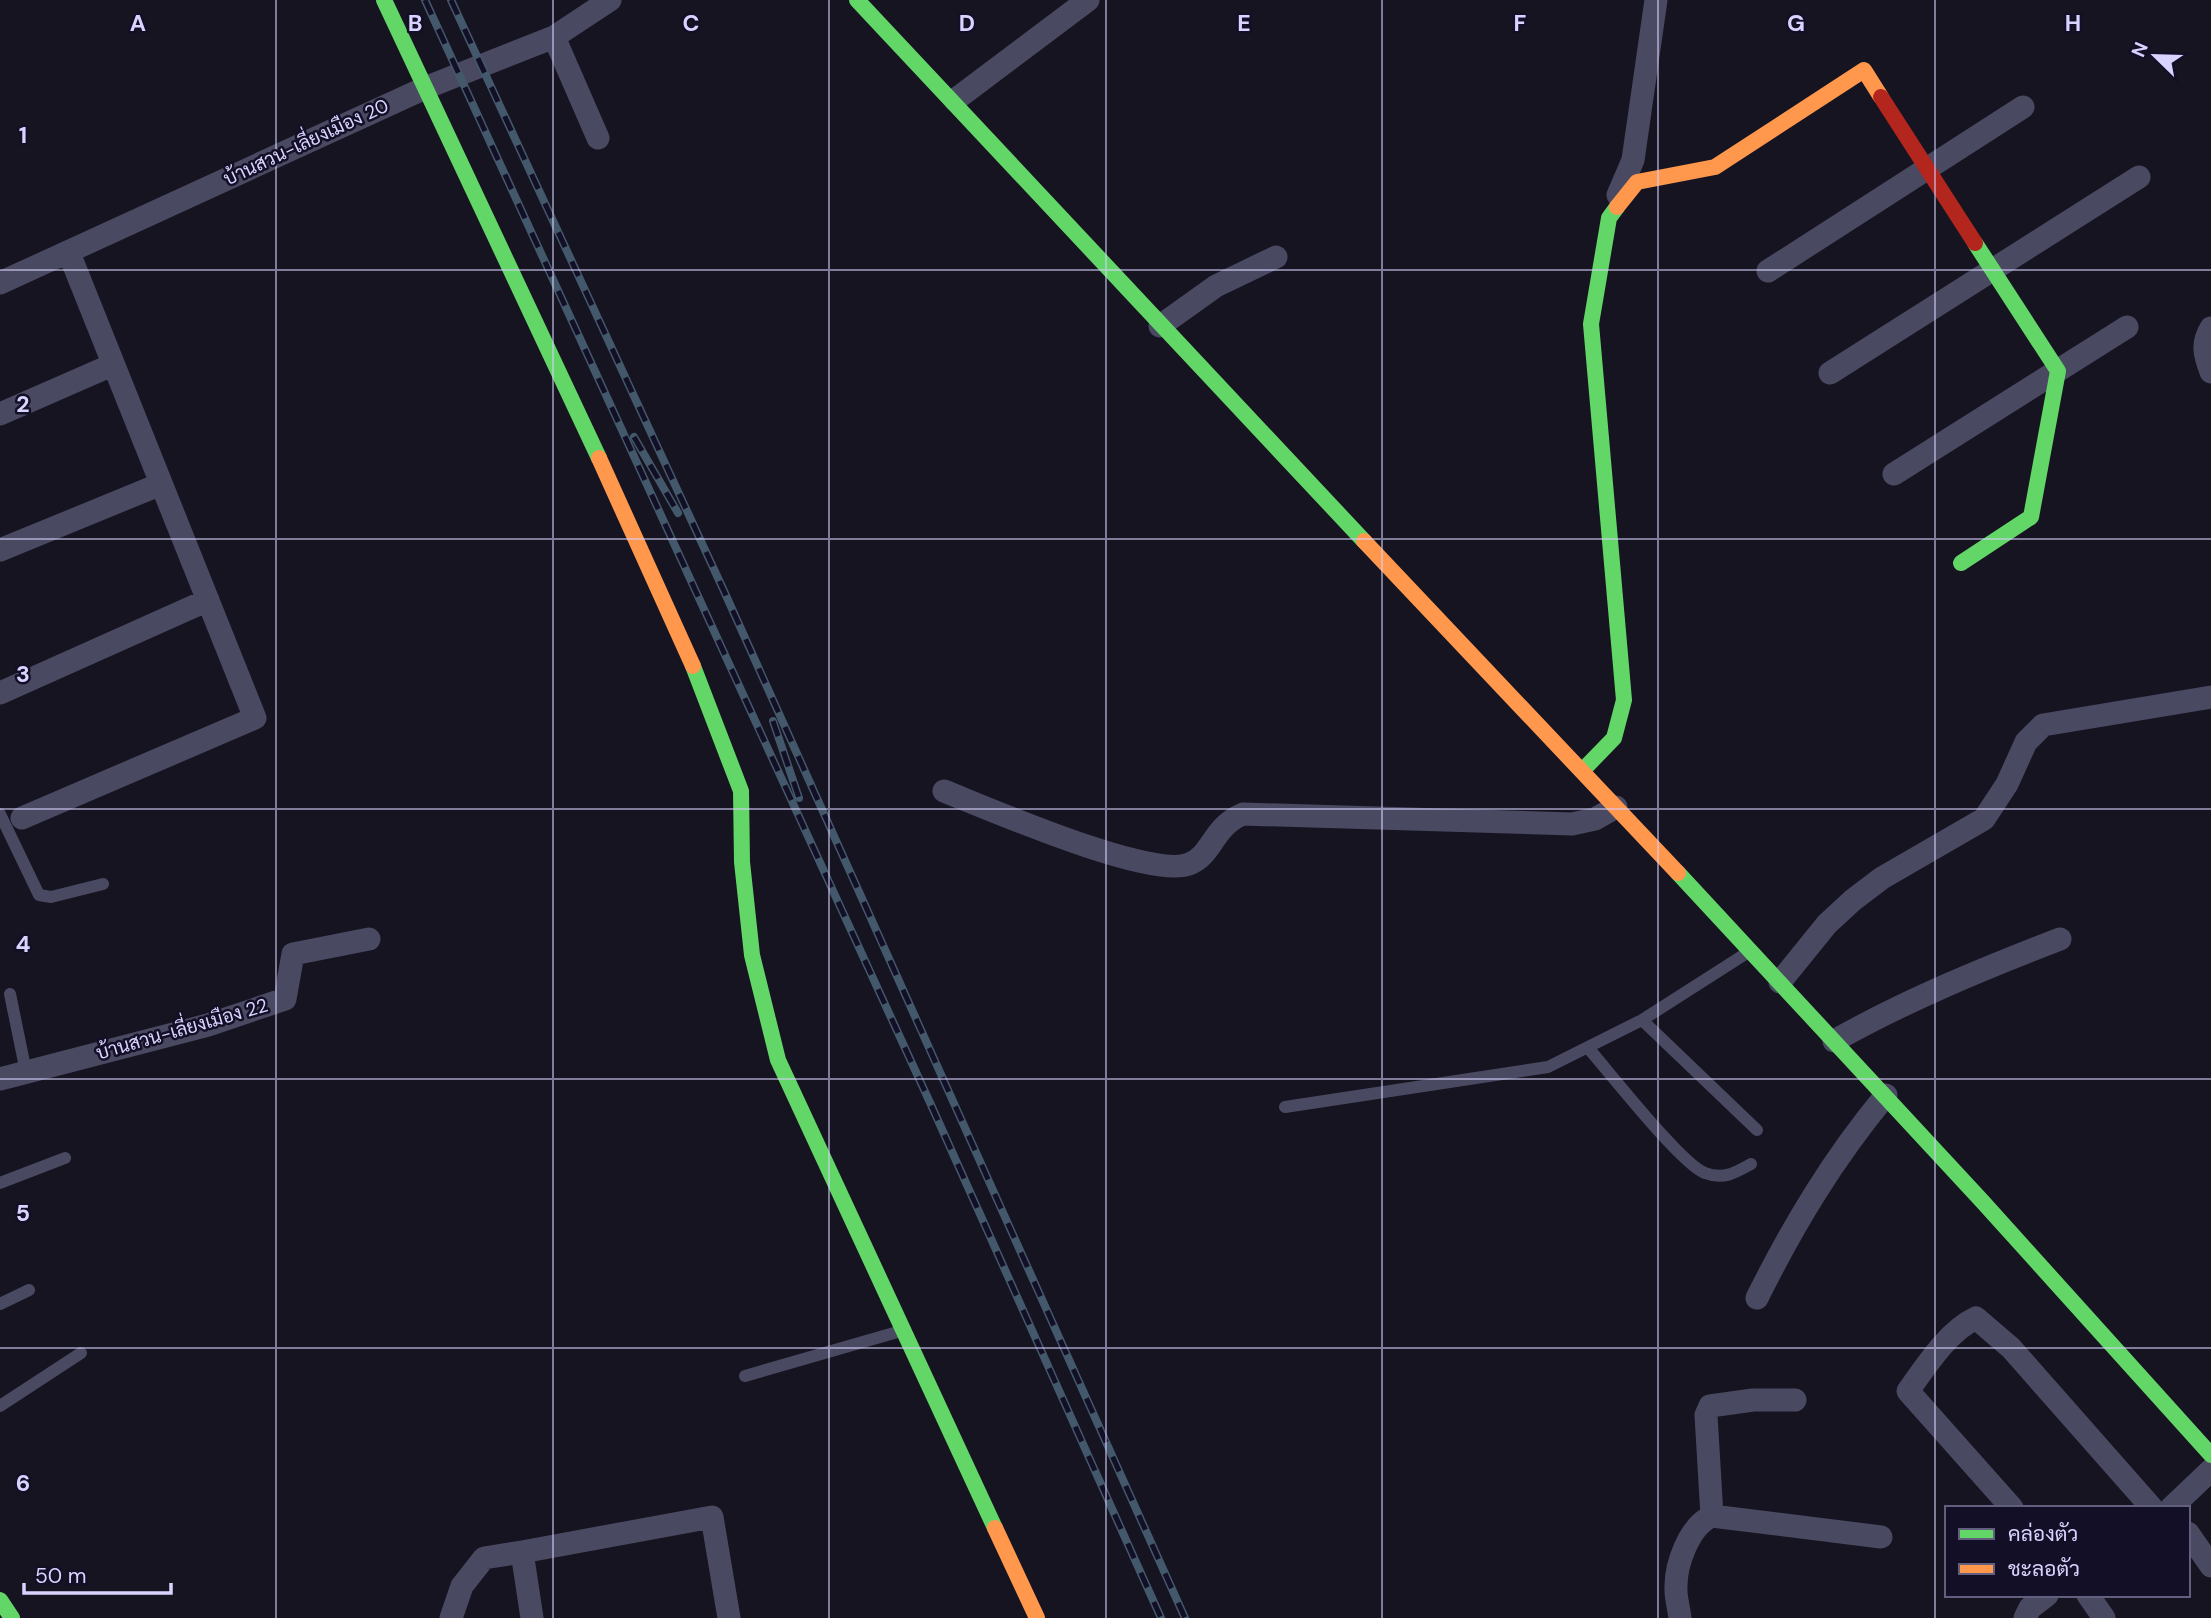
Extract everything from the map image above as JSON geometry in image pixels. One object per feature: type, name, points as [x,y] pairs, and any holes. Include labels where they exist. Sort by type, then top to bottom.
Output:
[{"type":"main road","points":[[384,0],[680,632],[741,791],[741,862],[752,955],[778,1060],[1037,1618]]},
{"type":"main road","points":[[858,0],[955,100],[1160,327],[1616,807],[2051,1273],[2211,1455]]},
{"type":"main road","points":[[1582,772],[1614,738],[1624,700],[1591,324],[1609,218],[1637,182],[1715,167],[1864,71],[2058,372],[2031,517],[1961,563]]},
{"type":"main road","points":[[0,1600],[12,1618]]},
{"type":"street","name":"บ้านสวน-เลี่ยงเมือง 20","points":[[0,283],[425,88],[554,37],[610,0]]},
{"type":"street","points":[[955,100],[1088,0]]},
{"type":"street","points":[[1609,218],[1633,160],[1656,0]]},
{"type":"street","points":[[554,37],[598,138]]},
{"type":"street","points":[[1768,271],[2023,107]]},
{"type":"street","points":[[1830,373],[2139,177]]},
{"type":"street","points":[[11,816],[255,718],[69,253]]},
{"type":"street","points":[[1160,327],[1216,286],[1276,257]]},
{"type":"street","points":[[1894,474],[2127,327]]},
{"type":"street","points":[[2211,328],[2205,337],[2204,354],[2211,372]]},
{"type":"street","points":[[0,414],[112,365]]},
{"type":"street","points":[[0,550],[161,484]]},
{"type":"street","points":[[0,693],[208,600]]},
{"type":"street","points":[[1780,982],[1827,924],[1853,900],[1882,877],[1984,819],[2007,784],[2026,742],[2043,725],[2211,697]]},
{"type":"street","points":[[944,791],[1107,854],[1170,866],[1188,865],[1203,855],[1227,821],[1243,814],[1572,824],[1595,818],[1616,807]]},
{"type":"street","name":"บ้านสวน-เลี่ยงเมือง 22","points":[[0,1079],[208,1025],[285,999],[293,954],[369,939]]},
{"type":"street","points":[[1834,1041],[1882,1014],[1959,978],[2060,939]]},
{"type":"street","points":[[1757,1298],[1782,1247],[1844,1146],[1885,1095]]},
{"type":"street","points":[[2010,1506],[1908,1391],[1933,1357],[1968,1322],[1976,1318],[2011,1348],[2150,1506]]},
{"type":"street","points":[[1712,1516],[1706,1415],[1710,1406],[1753,1400],[1795,1400]]},
{"type":"street","points":[[2173,1506],[2211,1470]]},
{"type":"street","points":[[1681,1618],[1676,1588],[1687,1544],[1700,1521],[1712,1516],[1881,1537]]},
{"type":"street","points":[[451,1618],[462,1586],[484,1558],[712,1517],[729,1618]]},
{"type":"street","points":[[2190,1536],[2211,1566]]},
{"type":"street","points":[[522,1552],[532,1618]]},
{"type":"street","points":[[2025,1618],[2030,1608],[2044,1597]]},
{"type":"street","points":[[2089,1597],[2104,1618]]},
{"type":"lane","points":[[11,816],[39,895],[51,897],[103,884]]},
{"type":"lane","points":[[1285,1107],[1523,1073],[1548,1067],[1589,1049],[1642,1020],[1751,951]]},
{"type":"lane","points":[[10,994],[26,1072]]},
{"type":"lane","points":[[1642,1020],[1757,1130]]},
{"type":"lane","points":[[1589,1049],[1693,1168],[1718,1176],[1732,1174],[1751,1164]]},
{"type":"lane","points":[[0,1183],[65,1158]]},
{"type":"lane","points":[[0,1304],[29,1290]]},
{"type":"lane","points":[[745,1376],[902,1331]]},
{"type":"lane","points":[[0,1406],[81,1353]]},
{"type":"railway","points":[[425,0],[932,1107],[1161,1618]]},
{"type":"railway","points":[[451,0],[724,591],[1185,1618]]},
{"type":"railway","points":[[634,437],[678,513]]},
{"type":"railway","points":[[773,721],[799,798]]},
{"type":"traffic: fast","points":[[384,0],[599,458]]},
{"type":"traffic: fast","points":[[857,0],[1364,541]]},
{"type":"traffic: fast","points":[[1582,771],[1614,738],[1624,700],[1591,324],[1609,218],[1617,207]]},
{"type":"traffic: fast","points":[[1961,563],[2031,517],[2058,371],[1975,243]]},
{"type":"traffic: fast","points":[[693,666],[741,791],[742,862],[752,955],[778,1060],[995,1528]]},
{"type":"traffic: fast","points":[[1678,873],[1982,1201],[2211,1455]]},
{"type":"traffic: fast","points":[[0,1600],[12,1618]]},
{"type":"traffic: slow","points":[[1617,207],[1637,182],[1715,167],[1864,70],[1881,97]]},
{"type":"traffic: slow","points":[[599,458],[693,666]]},
{"type":"traffic: slow","points":[[1364,541],[1678,873]]},
{"type":"traffic: slow","points":[[995,1528],[1037,1618]]},
{"type":"traffic: jam","points":[[1881,97],[1975,243]]}]
